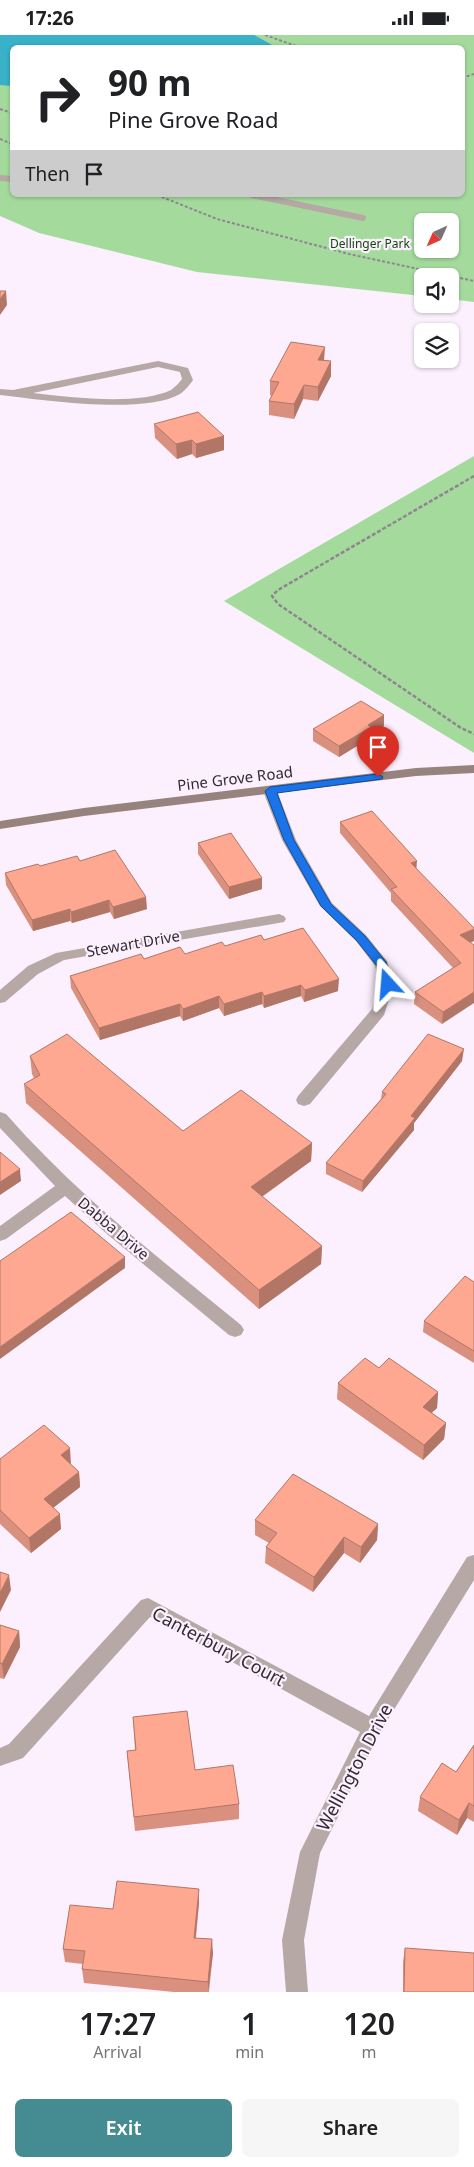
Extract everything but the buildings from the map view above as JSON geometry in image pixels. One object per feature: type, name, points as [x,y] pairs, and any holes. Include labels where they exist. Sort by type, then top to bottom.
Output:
[{"type":"street","points":[[0,392],[130,402],[169,395],[184,388],[188,380],[184,370],[158,364],[15,393]]},
{"type":"street","name":"Pine Grove Road","points":[[0,825],[84,812],[416,772],[474,769]]},
{"type":"street","points":[[270,791],[289,840],[327,906],[361,938],[382,965],[388,984],[379,1011],[304,1100]]},
{"type":"street","name":"Stewart Drive","points":[[0,998],[33,970],[61,955],[279,919]]},
{"type":"street","name":"Dabba Drive","points":[[0,1118],[20,1143],[65,1187],[235,1330]]},
{"type":"street","points":[[0,1235],[65,1187]]},
{"type":"street","name":"Wellington Drive","points":[[296,1992],[293,1940],[310,1852],[372,1728],[474,1563]]},
{"type":"street","name":"Canterbury Court","points":[[0,1757],[16,1751],[148,1606],[372,1728]]},
{"type":"lane","points":[[262,197],[363,218]]},
{"type":"path","points":[[265,35],[293,45]]},
{"type":"path","points":[[162,197],[217,219],[349,254],[474,281]]},
{"type":"path","points":[[474,476],[278,590],[272,596],[278,604],[328,639],[461,728],[474,734]]},
{"type":"green space","name":"Dellinger Park","points":[[0,35],[474,35],[474,302],[459,300],[459,268],[414,268],[414,295],[197,272],[39,233],[0,216]]},
{"type":"green space","points":[[474,456],[474,753],[224,601]]},
{"type":"water","points":[[0,35],[254,35],[272,45],[10,45],[10,86],[0,85]]},
{"type":"route","points":[[378,777],[270,791],[289,840],[327,906],[361,938],[382,965],[388,984]]}]
